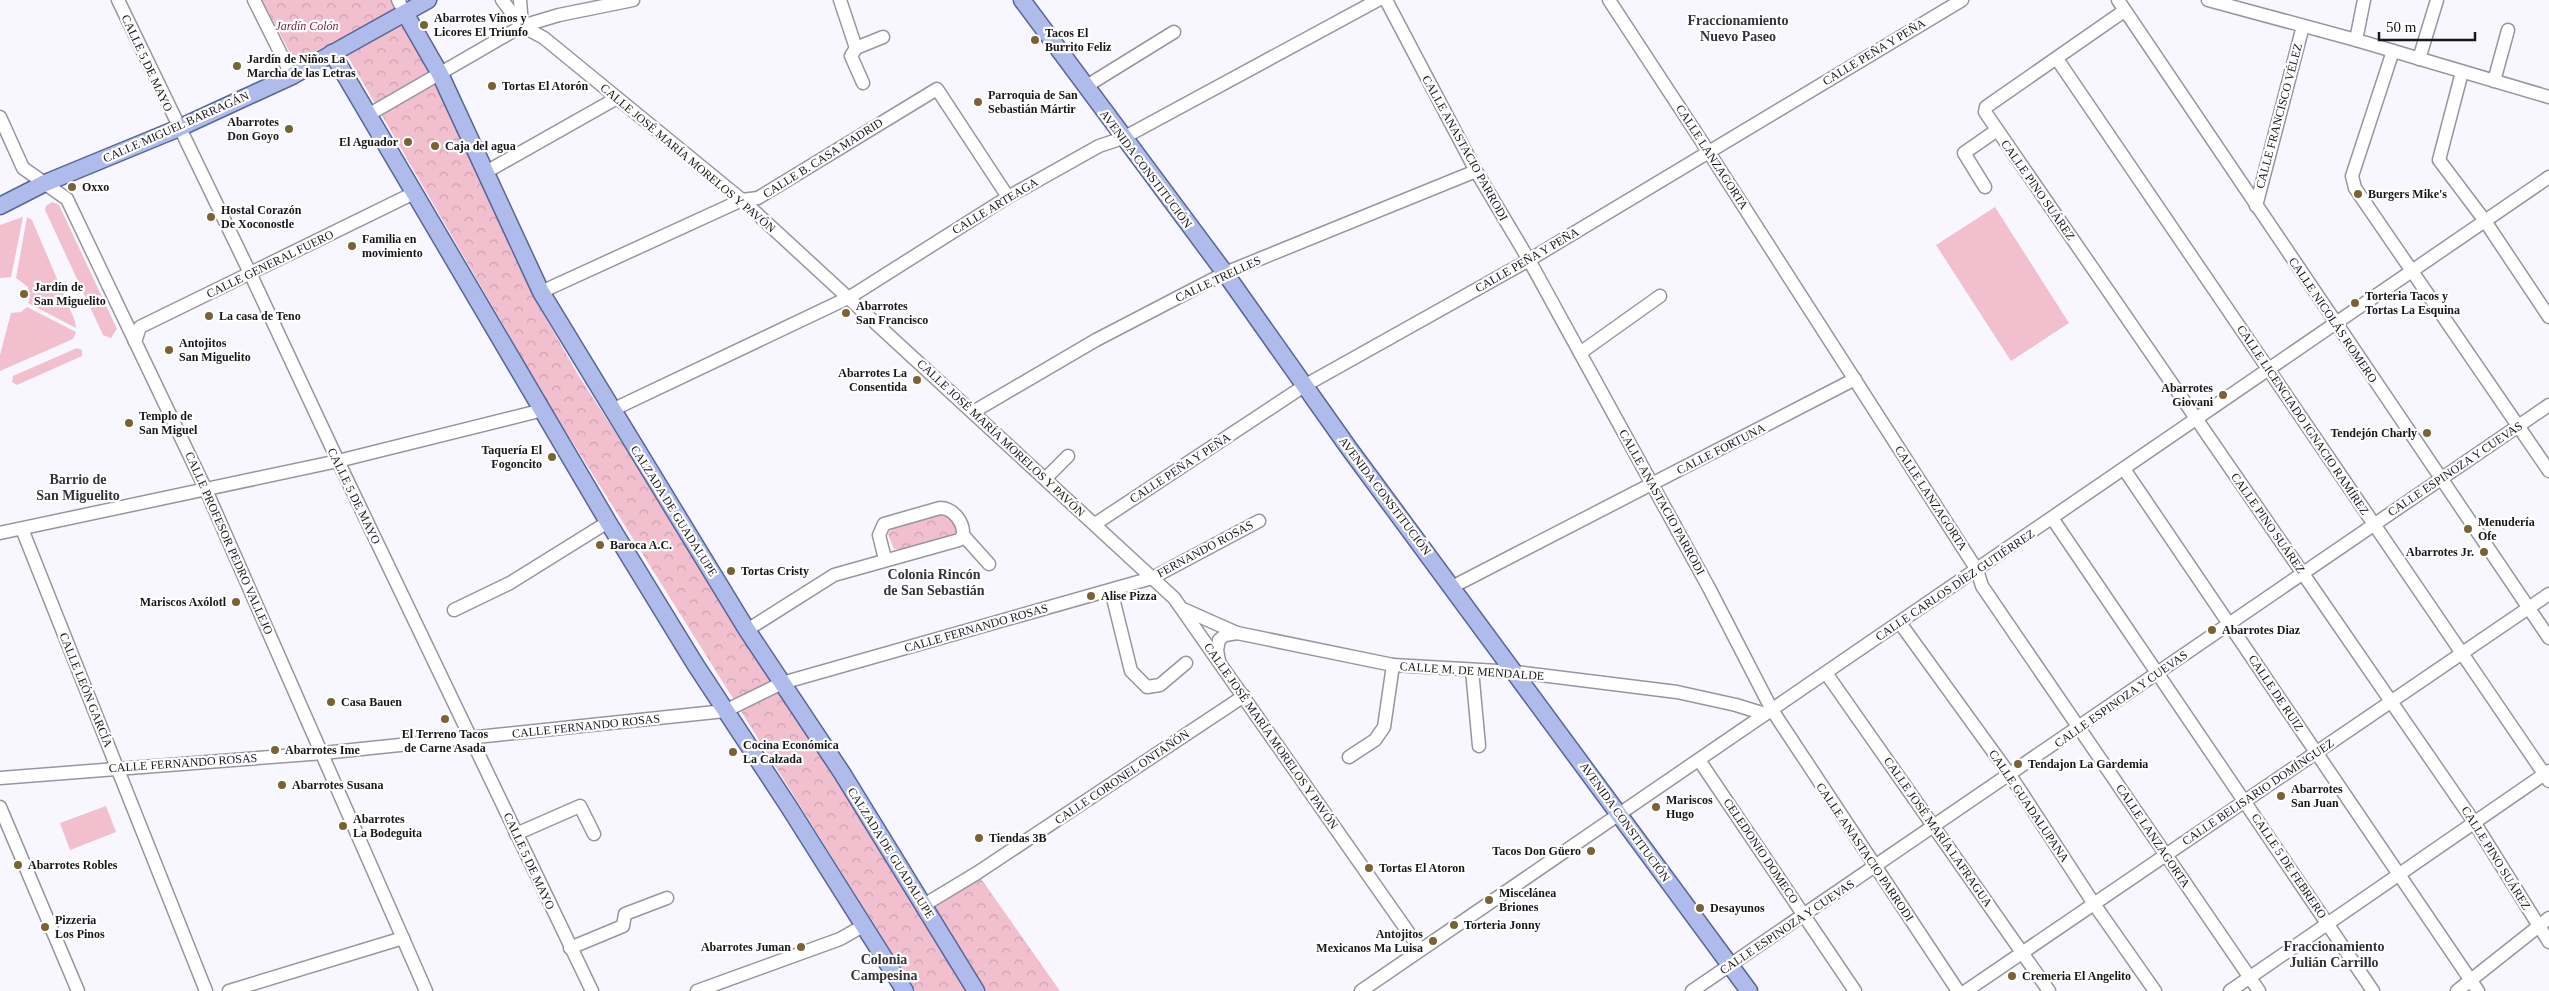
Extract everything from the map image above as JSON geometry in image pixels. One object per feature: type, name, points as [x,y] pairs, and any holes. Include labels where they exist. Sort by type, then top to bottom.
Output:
[{"type":"main road","name":"CALLE MIGUEL BARRAGÁN","points":[[0,206],[43,184],[178,128],[292,76],[332,53],[401,7],[428,0]]},
{"type":"main road","name":"AVENIDA CONSTITUCIÓN","points":[[1022,0],[1225,273],[1304,386],[1749,991]]},
{"type":"main road","name":"CALZADA DE GUADALUPE","points":[[401,7],[440,74],[541,292],[612,410],[750,628],[782,683],[842,773],[976,991]]},
{"type":"main road","points":[[332,53],[608,522],[725,711],[789,807],[904,991]]},
{"type":"street","name":"CALLE 5 DE MAYO","points":[[118,0],[592,991]]},
{"type":"street","points":[[254,0],[292,76]]},
{"type":"street","name":"CALLE JOSÉ MARÍA MORELOS Y PAVÓN","points":[[502,0],[522,26],[544,38],[742,200],[850,297],[1095,524],[1183,609],[1420,949]]},
{"type":"street","points":[[520,0],[522,26]]},
{"type":"street","points":[[368,115],[522,26],[559,15],[633,0]]},
{"type":"street","points":[[840,0],[856,48]]},
{"type":"street","name":"CALLE ARTEAGA","points":[[612,410],[850,297],[1008,197],[1099,146],[1123,138],[1378,0]]},
{"type":"street","name":"CALLE ANASTACIO PARRODI","points":[[1386,0],[1476,171],[1529,260],[1652,484],[1768,712],[1958,991]]},
{"type":"street","name":"CALLE LANZAGORTA","points":[[1609,0],[1708,150],[1977,570],[1982,586],[2259,991]]},
{"type":"street","name":"CALLE PEÑA Y PEÑA","points":[[1095,524],[1304,386],[1529,260],[1708,150],[1962,0]]},
{"type":"street","name":"CALLE NICOLÁS ROMERO","points":[[2118,0],[2549,638]]},
{"type":"street","points":[[2208,0],[2356,40],[2549,97]]},
{"type":"street","points":[[2356,40],[2364,0]]},
{"type":"street","points":[[2419,59],[2437,0]]},
{"type":"street","points":[[2057,59],[2124,11]]},
{"type":"street","name":"CALLE FRANCISCO VÉLEZ","points":[[2256,206],[2303,26]]},
{"type":"street","points":[[2494,81],[2508,30]]},
{"type":"street","points":[[1085,87],[1174,32]]},
{"type":"street","points":[[863,83],[851,56],[856,48],[883,37]]},
{"type":"street","points":[[2393,51],[2352,176],[2354,188],[2549,471]]},
{"type":"street","name":"CALLE PINO SUÁREZ","points":[[2057,59],[1986,107],[1985,112],[2474,822],[2549,942]]},
{"type":"street","name":"CALLE LICENCIADO IGNACIO RAMÍREZ","points":[[2057,59],[2462,653],[2548,775]]},
{"type":"street","points":[[2462,72],[2439,160],[2485,221],[2549,317]]},
{"type":"street","name":"CALLE B. CASA MADRID","points":[[541,292],[742,200],[758,198],[937,89],[1008,197]]},
{"type":"street","points":[[486,172],[617,98]]},
{"type":"street","name":"CALLE PROFESOR PEDRO VALLEJO","points":[[0,117],[23,168],[43,184],[68,199],[206,490],[426,991]]},
{"type":"street","points":[[1985,187],[1964,152],[1997,130]]},
{"type":"street","name":"CALLE TRELLES","points":[[973,412],[1096,340],[1225,273],[1476,171]]},
{"type":"street","name":"CALLE CARLOS DÍEZ GUTIÉRREZ","points":[[1361,991],[2549,177]]},
{"type":"street","name":"CALLE GENERAL FUERO","points":[[135,342],[140,327],[414,193]]},
{"type":"street","points":[[1580,352],[1660,296]]},
{"type":"street","name":"CALLE FORTUNA","points":[[1452,587],[1855,379]]},
{"type":"street","name":"CALLE ESPINOZA Y CUEVAS","points":[[1692,991],[1805,916],[2549,404]]},
{"type":"street","points":[[0,533],[338,461],[543,410]]},
{"type":"street","points":[[1045,479],[1068,456]]},
{"type":"street","name":"CALLE DE RUIZ","points":[[2124,469],[2475,986]]},
{"type":"street","points":[[885,559],[879,536],[884,524],[948,508],[954,512],[963,530],[963,535],[989,564]]},
{"type":"street","name":"CALLE 5 DE FEBRERO","points":[[2052,518],[2373,991]]},
{"type":"street","name":"FERNANDO ROSAS","points":[[1152,578],[1259,521]]},
{"type":"street","points":[[454,610],[510,583],[608,522]]},
{"type":"street","name":"CALLE LEÓN GARCÍA","points":[[22,529],[206,991]]},
{"type":"street","points":[[750,628],[834,575],[885,559],[959,540],[963,535]]},
{"type":"street","name":"CALLE FERNANDO ROSAS","points":[[0,778],[323,753],[725,711],[782,683],[1152,578]]},
{"type":"street","points":[[1111,590],[1131,671],[1147,687],[1160,685],[1186,663]]},
{"type":"street","name":"CALLE BELISARIO DOMÍNGUEZ","points":[[1966,991],[2549,594]]},
{"type":"street","name":"CALLE M. DE MENDALDE","points":[[1183,609],[1238,633],[1393,666],[1516,672],[1677,692],[1768,712]]},
{"type":"street","name":"CALLE GUADALUPANA","points":[[1900,623],[2010,775],[2094,904],[2155,991]]},
{"type":"street","points":[[1220,663],[1217,650],[1219,640],[1225,635],[1238,633]]},
{"type":"street","points":[[1349,758],[1375,740],[1384,727],[1393,666]]},
{"type":"street","points":[[1472,670],[1479,746]]},
{"type":"street","name":"CALLE JOSÉ MARÍA LAFRAGUA","points":[[1826,673],[2049,991]]},
{"type":"street","name":"CALLE CORONEL ONTAÑÓN","points":[[924,905],[977,874],[1244,696]]},
{"type":"street","name":"CELEDONIO DOMECO","points":[[1699,760],[1856,991]]},
{"type":"street","points":[[2230,991],[2474,822],[2548,775]]},
{"type":"street","points":[[516,834],[580,806],[594,834]]},
{"type":"street","points":[[0,807],[78,991]]},
{"type":"street","points":[[570,948],[623,926],[625,914],[667,898]]},
{"type":"street","points":[[2457,991],[2475,986],[2538,926],[2549,918]]},
{"type":"street","points":[[697,991],[840,939],[863,926]]},
{"type":"street","points":[[229,991],[403,938]]},
{"type":"green space","name":"Jardín Colón","points":[[262,0],[391,0],[396,10],[295,62]]},
{"type":"green space","points":[[401,19],[436,76],[533,296],[577,373],[913,895],[972,991],[916,991],[555,414],[344,50]]},
{"type":"green space","points":[[52,202],[59,205],[117,329],[111,338],[103,335],[45,210],[46,206]]},
{"type":"green space","points":[[1995,207],[2069,323],[2011,361],[1936,245]]},
{"type":"green space","points":[[23,217],[11,277],[0,278],[0,225]]},
{"type":"green space","points":[[27,217],[32,220],[75,321],[76,328],[28,303],[30,297],[28,287],[16,278]]},
{"type":"green space","points":[[27,307],[76,332],[73,339],[0,371],[0,355],[11,313],[21,312]]},
{"type":"green space","points":[[77,348],[82,350],[82,356],[17,385],[12,382],[13,376]]},
{"type":"green space","points":[[947,512],[958,529],[954,533],[929,544],[894,549],[888,534],[893,526]]},
{"type":"green space","points":[[106,806],[116,832],[70,850],[60,823]]},
{"type":"green space","points":[[977,873],[1060,991],[976,991],[924,905]]},
{"type":"place","name":"Abarrotes Vinos y Licores El Triunfo","points":[[424,25]]},
{"type":"place","name":"Tacos El Burrito Feliz","points":[[1035,40]]},
{"type":"place","name":"Jardín de Niños La Marcha de las Letras","points":[[237,66]]},
{"type":"place","name":"Tortas El Atorón","points":[[492,86]]},
{"type":"place","name":"Parroquia de San Sebastián Mártir","points":[[978,102]]},
{"type":"place","name":"Abarrotes Don Goyo","points":[[289,129]]},
{"type":"place","name":"El Aguador","points":[[408,142]]},
{"type":"place","name":"Caja del agua","points":[[435,146]]},
{"type":"place","name":"Oxxo","points":[[72,187]]},
{"type":"place","name":"Burgers Mike's","points":[[2358,194]]},
{"type":"place","name":"Hostal Corazón De Xoconostle","points":[[211,217]]},
{"type":"place","name":"Familia en movimiento","points":[[352,246]]},
{"type":"place","name":"Jardín de San Miguelito","points":[[24,294]]},
{"type":"place","name":"Torteria Tacos y Tortas La Esquina","points":[[2355,303]]},
{"type":"place","name":"Abarrotes San Francisco","points":[[846,313]]},
{"type":"place","name":"La casa de Teno","points":[[209,316]]},
{"type":"place","name":"Antojitos San Miguelito","points":[[169,350]]},
{"type":"place","name":"Abarrotes La Consentida","points":[[917,380]]},
{"type":"place","name":"Abarrotes Giovani","points":[[2223,395]]},
{"type":"place","name":"Templo de San Miguel","points":[[129,423]]},
{"type":"place","name":"Tendejón Charly","points":[[2427,433]]},
{"type":"place","name":"Taquería El Fogoncito","points":[[552,457]]},
{"type":"place","name":"Menudería Ofe","points":[[2468,529]]},
{"type":"place","name":"Baroca A.C.","points":[[600,545]]},
{"type":"place","name":"Abarrotes Jr.","points":[[2484,552]]},
{"type":"place","name":"Tortas Cristy","points":[[731,571]]},
{"type":"place","name":"Alise Pizza","points":[[1091,596]]},
{"type":"place","name":"Mariscos Axólotl","points":[[236,602]]},
{"type":"place","name":"Abarrotes Diaz","points":[[2212,630]]},
{"type":"place","name":"Casa Bauen","points":[[331,702]]},
{"type":"place","name":"El Terreno Tacos de Carne Asada","points":[[445,719]]},
{"type":"place","name":"Abarrotes Ime","points":[[275,750]]},
{"type":"place","name":"Cocina Económica La Calzada","points":[[733,752]]},
{"type":"place","name":"Tendajon La Gardemia","points":[[2018,764]]},
{"type":"place","name":"Abarrotes Susana","points":[[282,785]]},
{"type":"place","name":"Abarrotes San Juan","points":[[2281,796]]},
{"type":"place","name":"Mariscos Hugo","points":[[1656,807]]},
{"type":"place","name":"Abarrotes La Bodeguita","points":[[343,826]]},
{"type":"place","name":"Tiendas 3B","points":[[979,838]]},
{"type":"place","name":"Tacos Don Güero","points":[[1591,851]]},
{"type":"place","name":"Abarrotes Robles","points":[[18,865]]},
{"type":"place","name":"Tortas El Atoron","points":[[1369,868]]},
{"type":"place","name":"Miscelánea Briones","points":[[1489,900]]},
{"type":"place","name":"Desayunos","points":[[1700,908]]},
{"type":"place","name":"Torteria Jonny","points":[[1454,925]]},
{"type":"place","name":"Pizzeria Los Pinos","points":[[45,927]]},
{"type":"place","name":"Antojitos Mexicanos Ma Luisa","points":[[1433,941]]},
{"type":"place","name":"Abarrotes Juman","points":[[801,947]]},
{"type":"place","name":"Cremeria El Angelito","points":[[2012,976]]},
{"type":"district","name":"Fraccionamiento Nuevo Paseo","points":[[1738,28]]},
{"type":"district","name":"Barrio de San Miguelito","points":[[78,488]]},
{"type":"district","name":"Colonia Rincón de San Sebastián","points":[[934,582]]},
{"type":"district","name":"Fraccionamiento Julián Carrillo","points":[[2334,954]]},
{"type":"district","name":"Colonia Campesina","points":[[884,968]]}]
